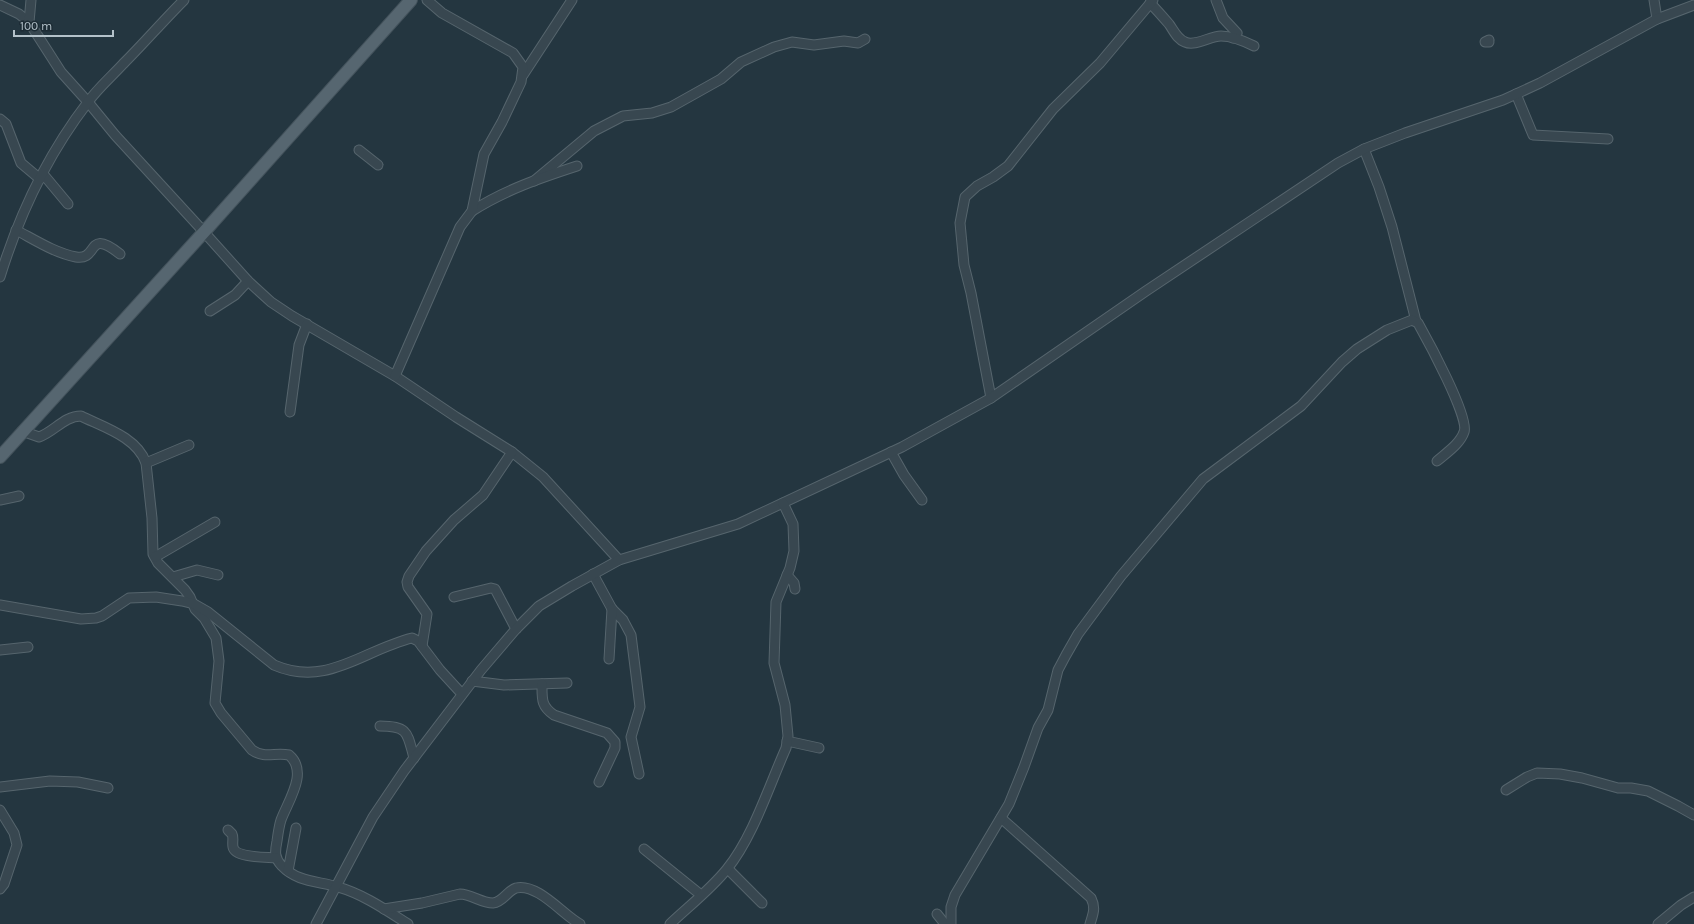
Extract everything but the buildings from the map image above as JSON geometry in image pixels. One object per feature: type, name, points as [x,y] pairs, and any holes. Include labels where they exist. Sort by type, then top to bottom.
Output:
[{"type":"main road","points":[[0,457],[204,232],[411,0]]},
{"type":"street","points":[[29,22],[31,0]]},
{"type":"street","points":[[0,277],[16,230],[41,176],[67,131],[88,102],[184,0]]},
{"type":"street","points":[[427,0],[442,13],[513,53],[524,71]]},
{"type":"street","points":[[472,211],[484,154],[502,122],[521,82],[524,71],[572,0]]},
{"type":"street","points":[[1216,0],[1223,18],[1237,33],[1233,38]]},
{"type":"street","points":[[1654,0],[1657,19]]},
{"type":"street","points":[[990,398],[962,248],[960,223],[964,198],[977,186],[1008,166],[1053,109],[1100,63],[1151,2],[1175,33],[1184,42],[1189,44],[1213,37],[1233,38],[1254,46]]},
{"type":"street","points":[[0,5],[19,14],[29,22],[61,72],[115,135],[248,281],[271,302],[396,376],[456,417],[512,452],[554,488],[619,560]]},
{"type":"street","points":[[316,924],[373,817],[414,758],[472,681],[516,629],[539,606],[619,560],[738,524],[891,452],[990,398],[1291,193],[1338,163],[1364,149],[1405,133],[1503,100],[1540,83],[1657,19],[1694,5]]},
{"type":"street","points":[[534,181],[594,131],[623,116],[652,113],[671,107],[721,79],[741,62],[774,47],[792,42],[814,45],[844,41],[858,43],[865,39]]},
{"type":"street","points":[[1516,94],[1533,135],[1608,139]]},
{"type":"street","points":[[0,118],[6,124],[21,163],[41,176],[68,204]]},
{"type":"street","points":[[1364,149],[1379,187],[1392,227],[1416,321],[1438,360],[1464,420],[1464,433],[1454,446],[1437,461]]},
{"type":"street","points":[[359,150],[378,165]]},
{"type":"street","points":[[396,376],[460,227],[472,211],[496,196],[577,166]]},
{"type":"street","points":[[16,230],[55,250],[76,257],[82,258],[86,256],[97,244],[100,243],[109,245],[120,254]]},
{"type":"street","points":[[210,311],[235,295],[248,281]]},
{"type":"street","points":[[951,924],[951,907],[955,895],[1001,818],[1018,785],[1038,728],[1048,710],[1058,670],[1078,634],[1103,599],[1195,486],[1301,406],[1342,362],[1357,349],[1388,330],[1408,321],[1416,321]]},
{"type":"street","points":[[290,412],[299,344],[307,324]]},
{"type":"street","points":[[22,431],[39,437],[66,420],[75,416],[81,416],[129,441],[143,455],[146,463],[152,518],[153,554],[158,563],[185,590],[194,604],[195,609],[206,622],[216,638],[219,661],[215,696],[217,708],[256,753],[268,756],[283,754],[289,755],[295,764],[296,783],[280,821],[275,853],[276,858],[282,866],[297,877],[337,886],[368,899],[408,924]]},
{"type":"street","points":[[146,463],[189,445]]},
{"type":"street","points":[[422,646],[427,614],[408,587],[407,582],[409,576],[426,551],[454,520],[483,495],[512,452]]},
{"type":"street","points":[[891,452],[904,475],[922,500]]},
{"type":"street","points":[[0,500],[19,496]]},
{"type":"street","points":[[670,924],[728,869],[749,833],[786,748],[787,724],[785,705],[774,663],[776,602],[794,551],[793,524],[783,503]]},
{"type":"street","points":[[155,557],[215,522]]},
{"type":"street","points":[[173,577],[197,570],[218,575]]},
{"type":"street","points":[[593,574],[612,609],[627,626],[632,635],[640,707],[631,737],[639,774]]},
{"type":"street","points":[[787,574],[794,583],[795,589]]},
{"type":"street","points":[[454,597],[491,588],[495,589],[516,629]]},
{"type":"street","points":[[0,605],[81,619],[102,616],[129,598],[156,597],[182,601],[194,604],[208,612],[274,665],[284,670],[300,673],[318,672],[352,663],[412,638],[418,641],[440,670],[462,694]]},
{"type":"street","points":[[609,659],[612,609]]},
{"type":"street","points":[[0,650],[28,647]]},
{"type":"street","points":[[472,681],[504,685],[567,683]]},
{"type":"street","points":[[542,684],[542,700],[548,711],[554,715],[607,733],[615,742],[615,748],[599,782]]},
{"type":"street","points":[[380,726],[392,726],[403,730],[408,737],[414,758]]},
{"type":"street","points":[[787,741],[819,748]]},
{"type":"street","points":[[1506,790],[1527,777],[1537,774],[1560,774],[1582,778],[1618,788],[1631,788],[1648,791],[1694,815]]},
{"type":"street","points":[[0,787],[50,781],[78,782],[108,788]]},
{"type":"street","points":[[0,810],[14,833],[17,845],[4,884],[0,889]]},
{"type":"street","points":[[1001,818],[1091,898],[1094,905],[1094,911],[1090,924]]},
{"type":"street","points":[[288,871],[296,828]]},
{"type":"street","points":[[228,830],[232,834],[233,847],[235,851],[246,855],[276,858]]},
{"type":"street","points":[[644,849],[701,895]]},
{"type":"street","points":[[728,869],[762,903]]},
{"type":"street","points":[[384,909],[422,903],[460,894],[465,894],[495,903],[509,891],[517,888],[529,890],[539,894],[557,905],[580,924]]},
{"type":"street","points":[[1658,924],[1681,905],[1694,897]]},
{"type":"street","points":[[937,914],[945,924]]}]
